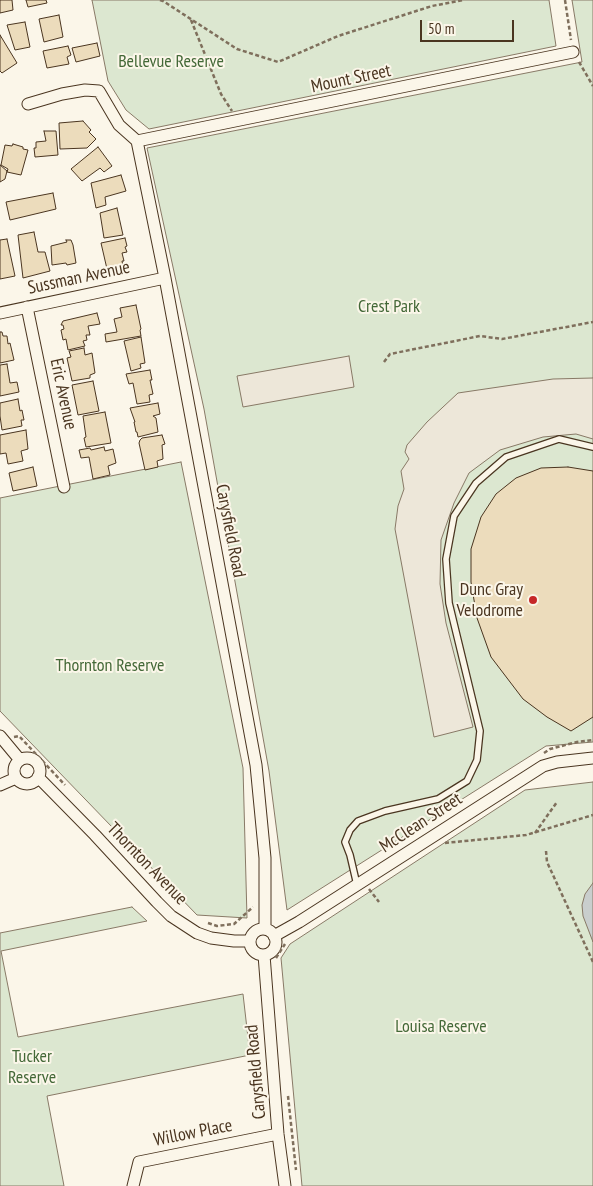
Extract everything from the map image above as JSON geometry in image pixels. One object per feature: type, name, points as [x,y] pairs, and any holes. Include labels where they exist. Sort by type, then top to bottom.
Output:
[{"type":"street","name":"Mount Street","points":[[137,141],[573,52]]},
{"type":"street","points":[[28,104],[62,94],[85,90],[99,91],[119,125],[137,141]]},
{"type":"street","name":"Carysfield Road","points":[[137,141],[165,278],[256,765],[270,932]]},
{"type":"street","name":"Sussman Avenue","points":[[0,313],[165,278]]},
{"type":"street","name":"Eric Avenue","points":[[27,307],[64,487]]},
{"type":"street","name":"Thornton Avenue","points":[[0,736],[20,760],[28,758],[36,762],[40,769],[38,777],[171,916],[211,938],[249,941]]},
{"type":"street","name":"McClean Street","points":[[270,932],[299,922],[363,886],[543,766],[557,762],[593,758]]},
{"type":"street","points":[[20,760],[14,768],[14,773],[19,781],[27,784],[36,781],[38,777]]},
{"type":"street","points":[[0,785],[16,778]]},
{"type":"street","points":[[262,929],[270,932],[276,940],[274,948],[264,955],[255,953],[249,941],[255,931],[262,929]]},
{"type":"street","name":"Carysfield Road","points":[[264,955],[278,1134],[285,1186]]},
{"type":"street","name":"Willow Place","points":[[133,1186],[139,1162],[278,1134]]},
{"type":"lane","points":[[363,886],[345,842],[350,830],[358,821],[385,811],[438,798],[467,781],[478,760],[480,731],[449,603],[446,558],[454,516],[476,482],[506,457],[559,439],[593,447]]},
{"type":"path","points":[[160,0],[237,49],[278,62],[338,36],[432,6],[462,0]]},
{"type":"path","points":[[565,0],[573,52],[593,86]]},
{"type":"path","points":[[191,19],[221,94],[239,120]]},
{"type":"path","points":[[384,362],[390,354],[480,336],[502,339],[593,322]]},
{"type":"path","points":[[15,736],[19,736],[65,786]]},
{"type":"path","points":[[535,833],[557,802]]},
{"type":"path","points":[[442,843],[526,835],[593,815]]},
{"type":"path","points":[[546,851],[547,862],[593,962]]},
{"type":"path","points":[[363,886],[379,902]]},
{"type":"path","points":[[206,923],[217,926],[234,924],[253,906]]},
{"type":"green space","name":"Bellevue Reserve","points":[[92,0],[549,0],[556,46],[149,129],[126,110],[108,81]]},
{"type":"green space","name":"Crest Park","points":[[572,0],[593,0],[593,742],[546,746],[287,910],[269,771],[204,409],[147,148],[582,62]]},
{"type":"green space","name":"Thornton Reserve","points":[[181,462],[243,768],[247,918],[197,915],[0,711],[0,498]]},
{"type":"green space","name":"Louisa Reserve","points":[[593,782],[593,1186],[302,1186],[281,958],[290,944],[525,790]]},
{"type":"green space","name":"Tucker Reserve","points":[[132,907],[147,921],[1,951],[18,1037],[243,994],[250,1055],[47,1096],[64,1186],[0,1186],[0,933]]},
{"type":"shaded area","points":[[349,356],[354,387],[243,407],[237,376]]},
{"type":"shaded area","points":[[593,378],[593,439],[576,434],[543,437],[500,450],[469,473],[454,503],[441,540],[440,584],[446,623],[473,727],[434,737],[395,529],[398,506],[404,489],[401,471],[409,459],[405,452],[407,445],[427,422],[458,393],[553,379]]},
{"type":"shaded area","points":[[593,883],[593,942],[583,916],[582,905],[585,894]]},
{"type":"building","points":[[0,0],[12,0],[13,10],[0,13]]},
{"type":"building","points":[[26,0],[46,0],[47,3],[28,7]]},
{"type":"building","points":[[59,15],[63,37],[44,42],[39,19]]},
{"type":"building","points":[[25,22],[30,47],[15,50],[7,25]]},
{"type":"building","points":[[0,35],[17,63],[2,73],[0,71]]},
{"type":"building","points":[[97,43],[100,56],[76,62],[72,48]]},
{"type":"building","points":[[68,46],[71,55],[67,57],[69,64],[47,68],[43,51]]},
{"type":"building","points":[[83,121],[91,130],[89,132],[96,139],[87,148],[60,149],[59,123]]},
{"type":"building","points":[[44,131],[56,131],[58,155],[35,157],[34,148],[36,148],[36,142],[46,141]]},
{"type":"building","points":[[13,144],[28,150],[21,175],[7,172],[8,169],[1,165],[5,145],[12,146]]},
{"type":"building","points":[[98,147],[112,166],[104,172],[100,168],[82,181],[71,169]]},
{"type":"building","points":[[0,165],[7,171],[5,179],[0,182]]},
{"type":"building","points":[[121,175],[126,191],[105,197],[106,205],[96,208],[91,183]]},
{"type":"building","points":[[53,193],[56,209],[10,220],[6,202]]},
{"type":"building","points":[[117,208],[123,235],[104,238],[100,213]]},
{"type":"building","points":[[34,232],[38,252],[45,252],[50,271],[23,278],[18,235]]},
{"type":"building","points":[[125,238],[127,252],[122,253],[123,266],[107,269],[101,243]]},
{"type":"building","points":[[7,239],[15,276],[0,279],[0,240]]},
{"type":"building","points":[[66,240],[71,240],[76,263],[52,265],[51,246],[67,242]]},
{"type":"building","points":[[136,305],[141,336],[106,342],[105,334],[117,332],[114,319],[122,317],[120,308]]},
{"type":"building","points":[[97,313],[100,324],[88,326],[90,335],[86,335],[87,340],[83,341],[85,346],[68,350],[66,339],[63,340],[61,330],[64,329],[63,325],[61,325],[63,321]]},
{"type":"building","points":[[0,332],[2,332],[3,336],[7,336],[14,360],[0,363]]},
{"type":"building","points":[[141,337],[145,363],[140,364],[141,368],[131,371],[124,341]]},
{"type":"building","points":[[84,348],[85,355],[92,353],[95,373],[90,375],[90,378],[72,381],[67,358],[71,357],[69,351]]},
{"type":"building","points":[[7,364],[10,383],[17,382],[19,392],[0,396],[0,365]]},
{"type":"building","points":[[150,370],[153,394],[149,395],[150,402],[137,404],[133,383],[129,384],[126,374]]},
{"type":"building","points":[[93,381],[99,411],[78,415],[72,385]]},
{"type":"building","points":[[18,399],[24,420],[21,420],[22,426],[2,430],[0,403]]},
{"type":"building","points":[[158,403],[160,414],[153,416],[156,418],[158,432],[138,437],[130,408]]},
{"type":"building","points":[[105,412],[111,443],[86,447],[83,416]]},
{"type":"building","points":[[26,430],[28,449],[21,451],[23,461],[8,464],[6,453],[0,454],[0,435]]},
{"type":"building","points":[[162,435],[165,444],[162,445],[163,459],[157,461],[158,467],[145,470],[140,440],[142,438]]},
{"type":"building","points":[[104,447],[105,451],[113,449],[116,463],[108,466],[110,475],[93,479],[89,457],[81,458],[79,450]]},
{"type":"building","points":[[33,467],[37,486],[13,491],[9,473]]},
{"type":"building","name":"Dunc Gray Velodrome","points":[[568,467],[593,471],[593,717],[571,731],[547,717],[523,699],[491,657],[477,618],[471,582],[471,549],[481,517],[496,494],[516,478],[541,468]]},
{"type":"place","name":"Dunc Gray Velodrome","points":[[533,600]]}]
